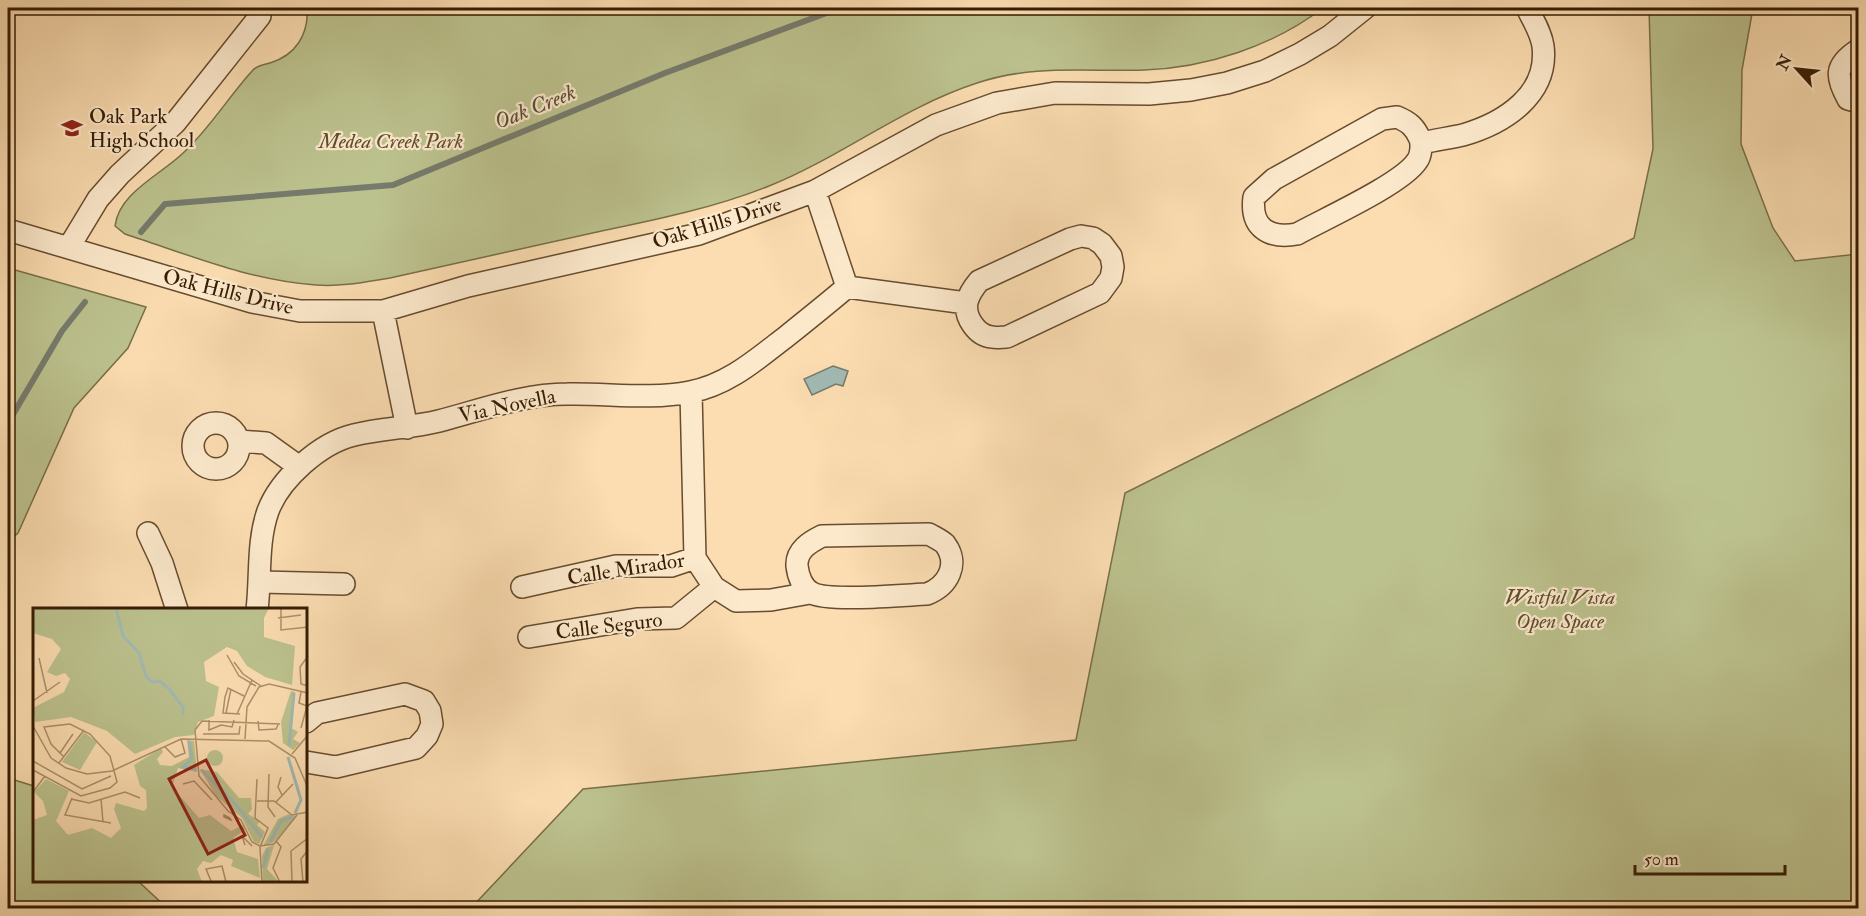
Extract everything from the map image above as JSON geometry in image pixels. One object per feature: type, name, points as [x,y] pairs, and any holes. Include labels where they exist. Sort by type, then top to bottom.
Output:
[{"type":"street","name":"Oak Hills Drive","points":[[8,230],[252,302],[300,311],[383,311],[468,286],[699,234],[815,191],[936,125],[997,103],[1055,93],[1149,94],[1191,90],[1227,83],[1265,71],[1300,54],[1330,36],[1365,8]]},
{"type":"street","points":[[1422,143],[1464,134],[1508,116],[1527,99],[1541,73],[1543,47],[1537,27],[1527,8]]},
{"type":"street","points":[[69,247],[98,199],[120,174],[174,123],[260,16]]},
{"type":"street","points":[[1858,50],[1845,58],[1839,70],[1839,83],[1848,99],[1858,102]]},
{"type":"street","points":[[1398,117],[1407,121],[1416,128],[1422,143],[1418,160],[1398,179],[1297,234],[1283,237],[1273,235],[1262,228],[1256,219],[1252,208],[1254,197],[1274,179],[1382,119],[1398,117]]},
{"type":"street","points":[[815,191],[847,287],[966,303]]},
{"type":"street","points":[[1081,236],[1093,238],[1102,244],[1111,256],[1113,267],[1111,278],[1100,293],[1007,337],[991,338],[979,332],[969,320],[966,303],[972,289],[979,282],[1070,239],[1081,236]]},
{"type":"street","name":"Via Novella","points":[[257,608],[261,582],[261,540],[269,510],[286,480],[298,466],[329,446],[352,435],[407,428],[533,396],[567,393],[657,396],[691,392],[722,382],[747,368],[847,287]]},
{"type":"street","points":[[383,311],[407,428]]},
{"type":"street","points":[[691,392],[695,558],[714,587],[736,601],[771,600],[810,593],[827,598],[927,594],[937,591],[946,583],[952,569],[951,558],[944,543],[929,534],[822,536],[807,543],[797,561],[798,576],[810,593]]},
{"type":"street","points":[[238,441],[266,442],[298,466]]},
{"type":"street","points":[[148,533],[162,563],[176,608]]},
{"type":"street","name":"Calle Mirador","points":[[522,587],[616,566],[671,566],[695,558]]},
{"type":"street","points":[[261,582],[344,584]]},
{"type":"street","name":"Calle Seguro","points":[[529,637],[637,619],[676,618],[714,587]]},
{"type":"street","points":[[308,720],[317,713],[405,694],[424,701],[430,711],[432,724],[427,736],[416,748],[336,766],[308,762]]},
{"type":"green space","name":"Medea Creek Park","points":[[307,8],[1323,8],[1261,44],[1215,60],[1144,70],[1039,71],[998,77],[977,83],[923,105],[796,174],[748,194],[662,218],[390,278],[353,284],[325,285],[267,278],[219,266],[125,234],[115,226],[118,214],[132,194],[192,145],[253,70],[287,55],[294,49],[306,26]]},
{"type":"green space","name":"Wistful Vista Open Space","points":[[1649,8],[1753,8],[1742,70],[1741,144],[1773,228],[1795,261],[1858,254],[1858,908],[471,908],[583,789],[1076,740],[1125,493],[1634,238],[1653,149]]},
{"type":"green space","points":[[8,268],[146,307],[128,348],[74,408],[18,533],[8,542]]},
{"type":"green space","points":[[8,778],[33,786],[33,883],[140,883],[167,908],[8,908]]},
{"type":"water","points":[[833,366],[848,371],[843,386],[836,384],[812,395],[804,379]]},
{"type":"waterway","name":"Oak Creek","points":[[141,232],[165,204],[393,185],[665,73],[840,8]]},
{"type":"waterway","name":"Oak Creek","points":[[8,423],[62,331],[85,302]]},
{"type":"place","name":"Oak Park High School","points":[[72,128]]}]
